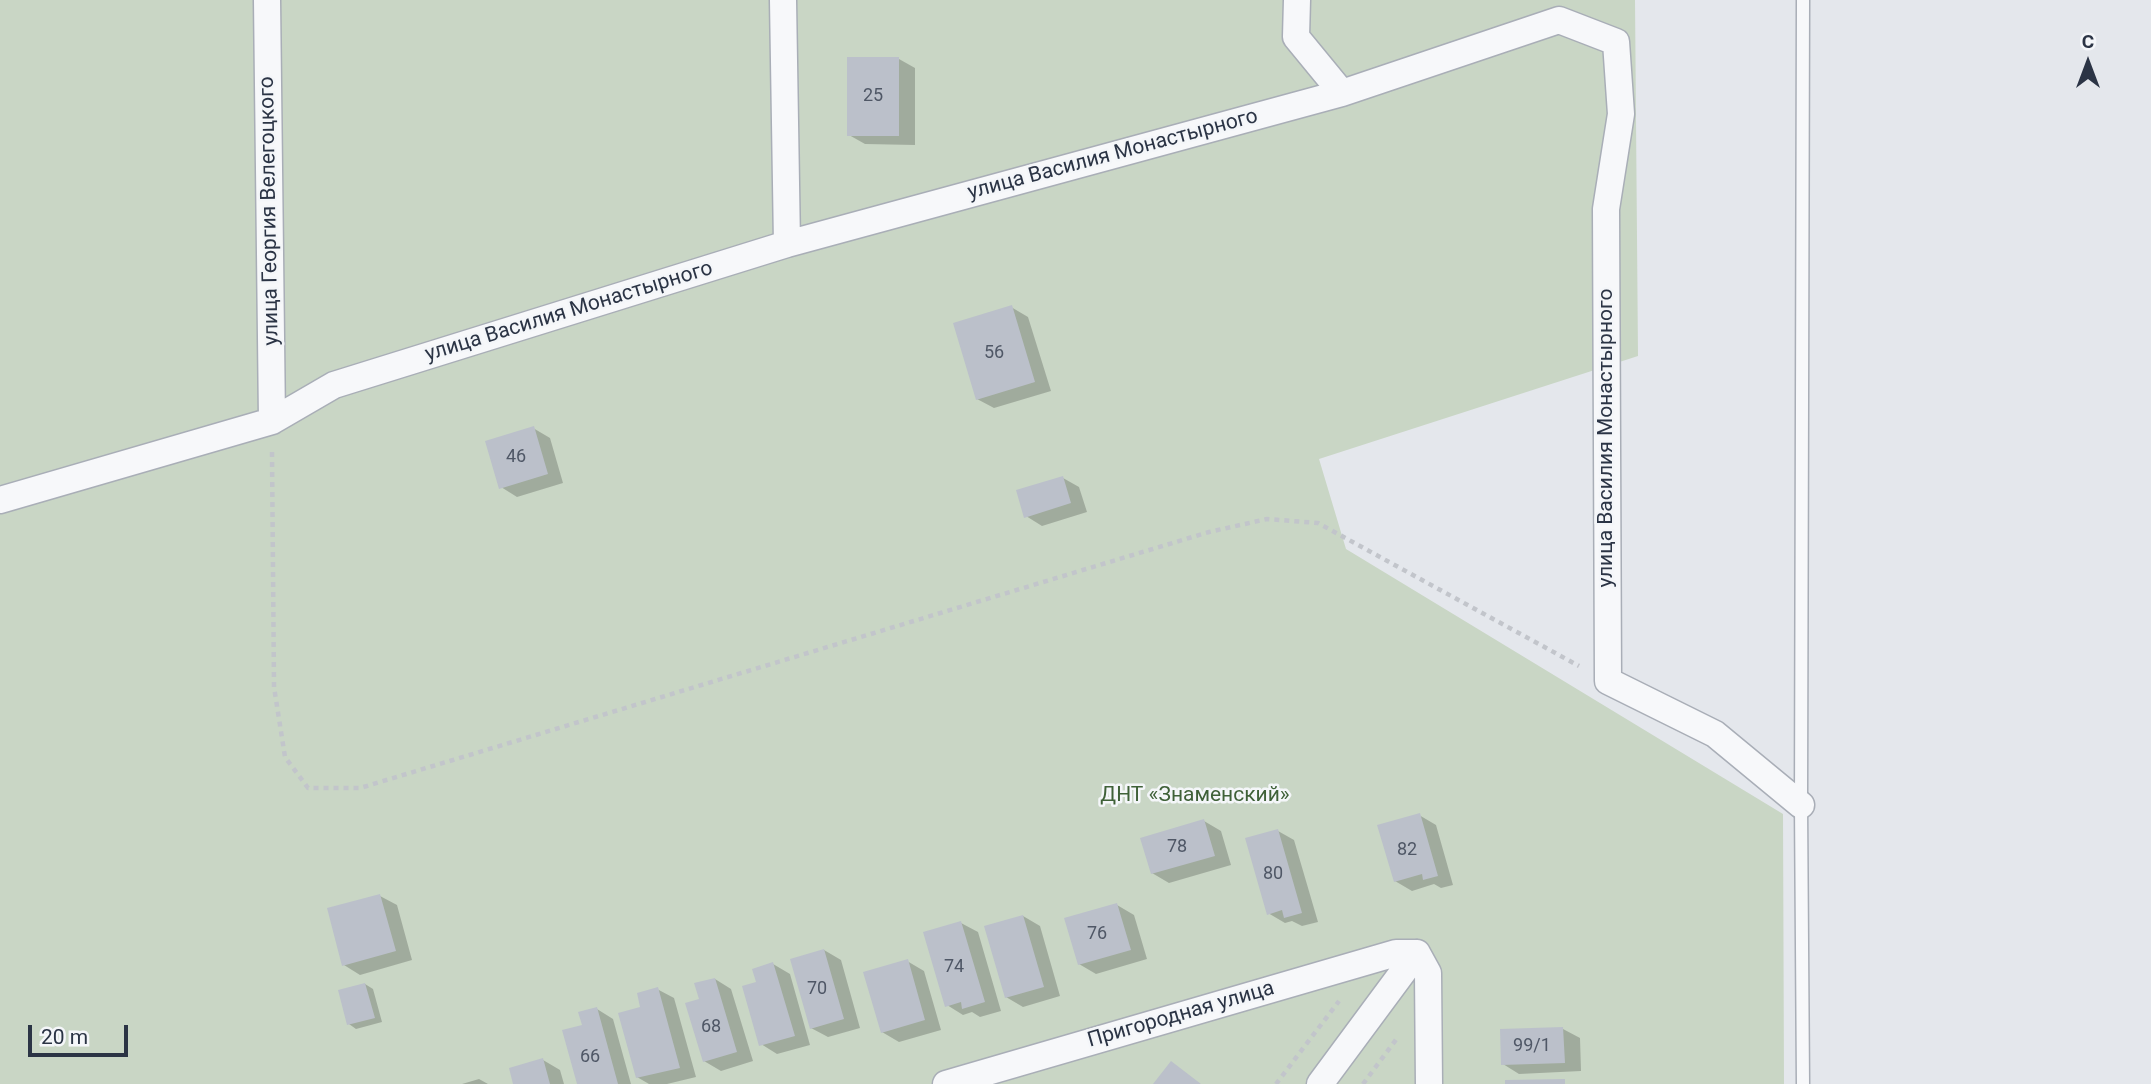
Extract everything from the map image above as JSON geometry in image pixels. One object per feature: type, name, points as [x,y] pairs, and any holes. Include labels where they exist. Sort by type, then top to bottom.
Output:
[{"type":"street","name":"улица Георгия Велегоцкого","points":[[267,0],[272,421]]},
{"type":"street","points":[[783,0],[787,244]]},
{"type":"street","points":[[1297,0],[1296,37],[1342,93]]},
{"type":"street","name":"улица Василия Монастырного","points":[[0,499],[272,421],[334,386],[787,244],[1342,93],[1559,20],[1616,42],[1621,114],[1606,209],[1608,681]]},
{"type":"street","points":[[1608,681],[1715,734],[1801,805]]},
{"type":"street","name":"Пригородная улица","points":[[946,1084],[1395,953],[1417,953]]},
{"type":"street","points":[[1320,1084],[1417,953],[1428,972],[1429,1084]]},
{"type":"lane","points":[[1802,1084],[1803,0]]},
{"type":"path","points":[[272,421],[274,687],[285,757],[308,788],[360,788],[1209,531],[1267,519],[1318,523],[1608,681]]},
{"type":"path","points":[[1276,1084],[1369,961]]},
{"type":"green space","name":"ДНТ «Знаменский»","points":[[0,0],[1635,0],[1638,356],[1319,459],[1346,549],[1783,814],[1784,1084],[0,1084]]},
{"type":"building","points":[[847,57],[899,57],[899,136],[847,136]]},
{"type":"building","points":[[1012,305],[1035,382],[976,400],[953,323]]},
{"type":"building","points":[[534,426],[548,474],[499,489],[485,441]]},
{"type":"building","points":[[1063,476],[1071,503],[1024,518],[1016,490]]},
{"type":"building","points":[[1420,813],[1438,876],[1423,880],[1422,874],[1394,882],[1377,825]]},
{"type":"building","points":[[1204,819],[1215,856],[1151,874],[1140,838]]},
{"type":"building","points":[[1278,829],[1302,913],[1284,918],[1282,910],[1267,915],[1245,838]]},
{"type":"building","points":[[380,894],[396,951],[342,966],[327,908]]},
{"type":"building","points":[[1117,903],[1131,950],[1078,965],[1064,918]]},
{"type":"building","points":[[1023,915],[1044,987],[1005,998],[984,926]]},
{"type":"building","points":[[961,921],[985,1002],[962,1009],[961,1002],[945,1007],[923,932]]},
{"type":"building","points":[[824,949],[844,1019],[810,1029],[790,959]]},
{"type":"building","points":[[908,959],[925,1020],[881,1033],[863,972]]},
{"type":"building","points":[[773,962],[795,1036],[759,1046],[742,986],[756,982],[752,969]]},
{"type":"building","points":[[715,978],[737,1052],[703,1062],[685,1003],[699,999],[694,983]]},
{"type":"building","points":[[365,983],[375,1018],[347,1025],[338,990]]},
{"type":"building","points":[[658,987],[680,1068],[636,1078],[618,1013],[640,1007],[637,993]]},
{"type":"building","points":[[597,1007],[618,1084],[577,1084],[562,1030],[582,1025],[578,1012]]},
{"type":"building","points":[[1563,1027],[1565,1063],[1501,1065],[1500,1029]]},
{"type":"building","points":[[543,1058],[550,1084],[513,1084],[509,1068]]},
{"type":"building","points":[[1171,1061],[1201,1084],[1153,1084]]},
{"type":"building","points":[[1565,1079],[1565,1084],[1505,1084],[1505,1080]]}]
